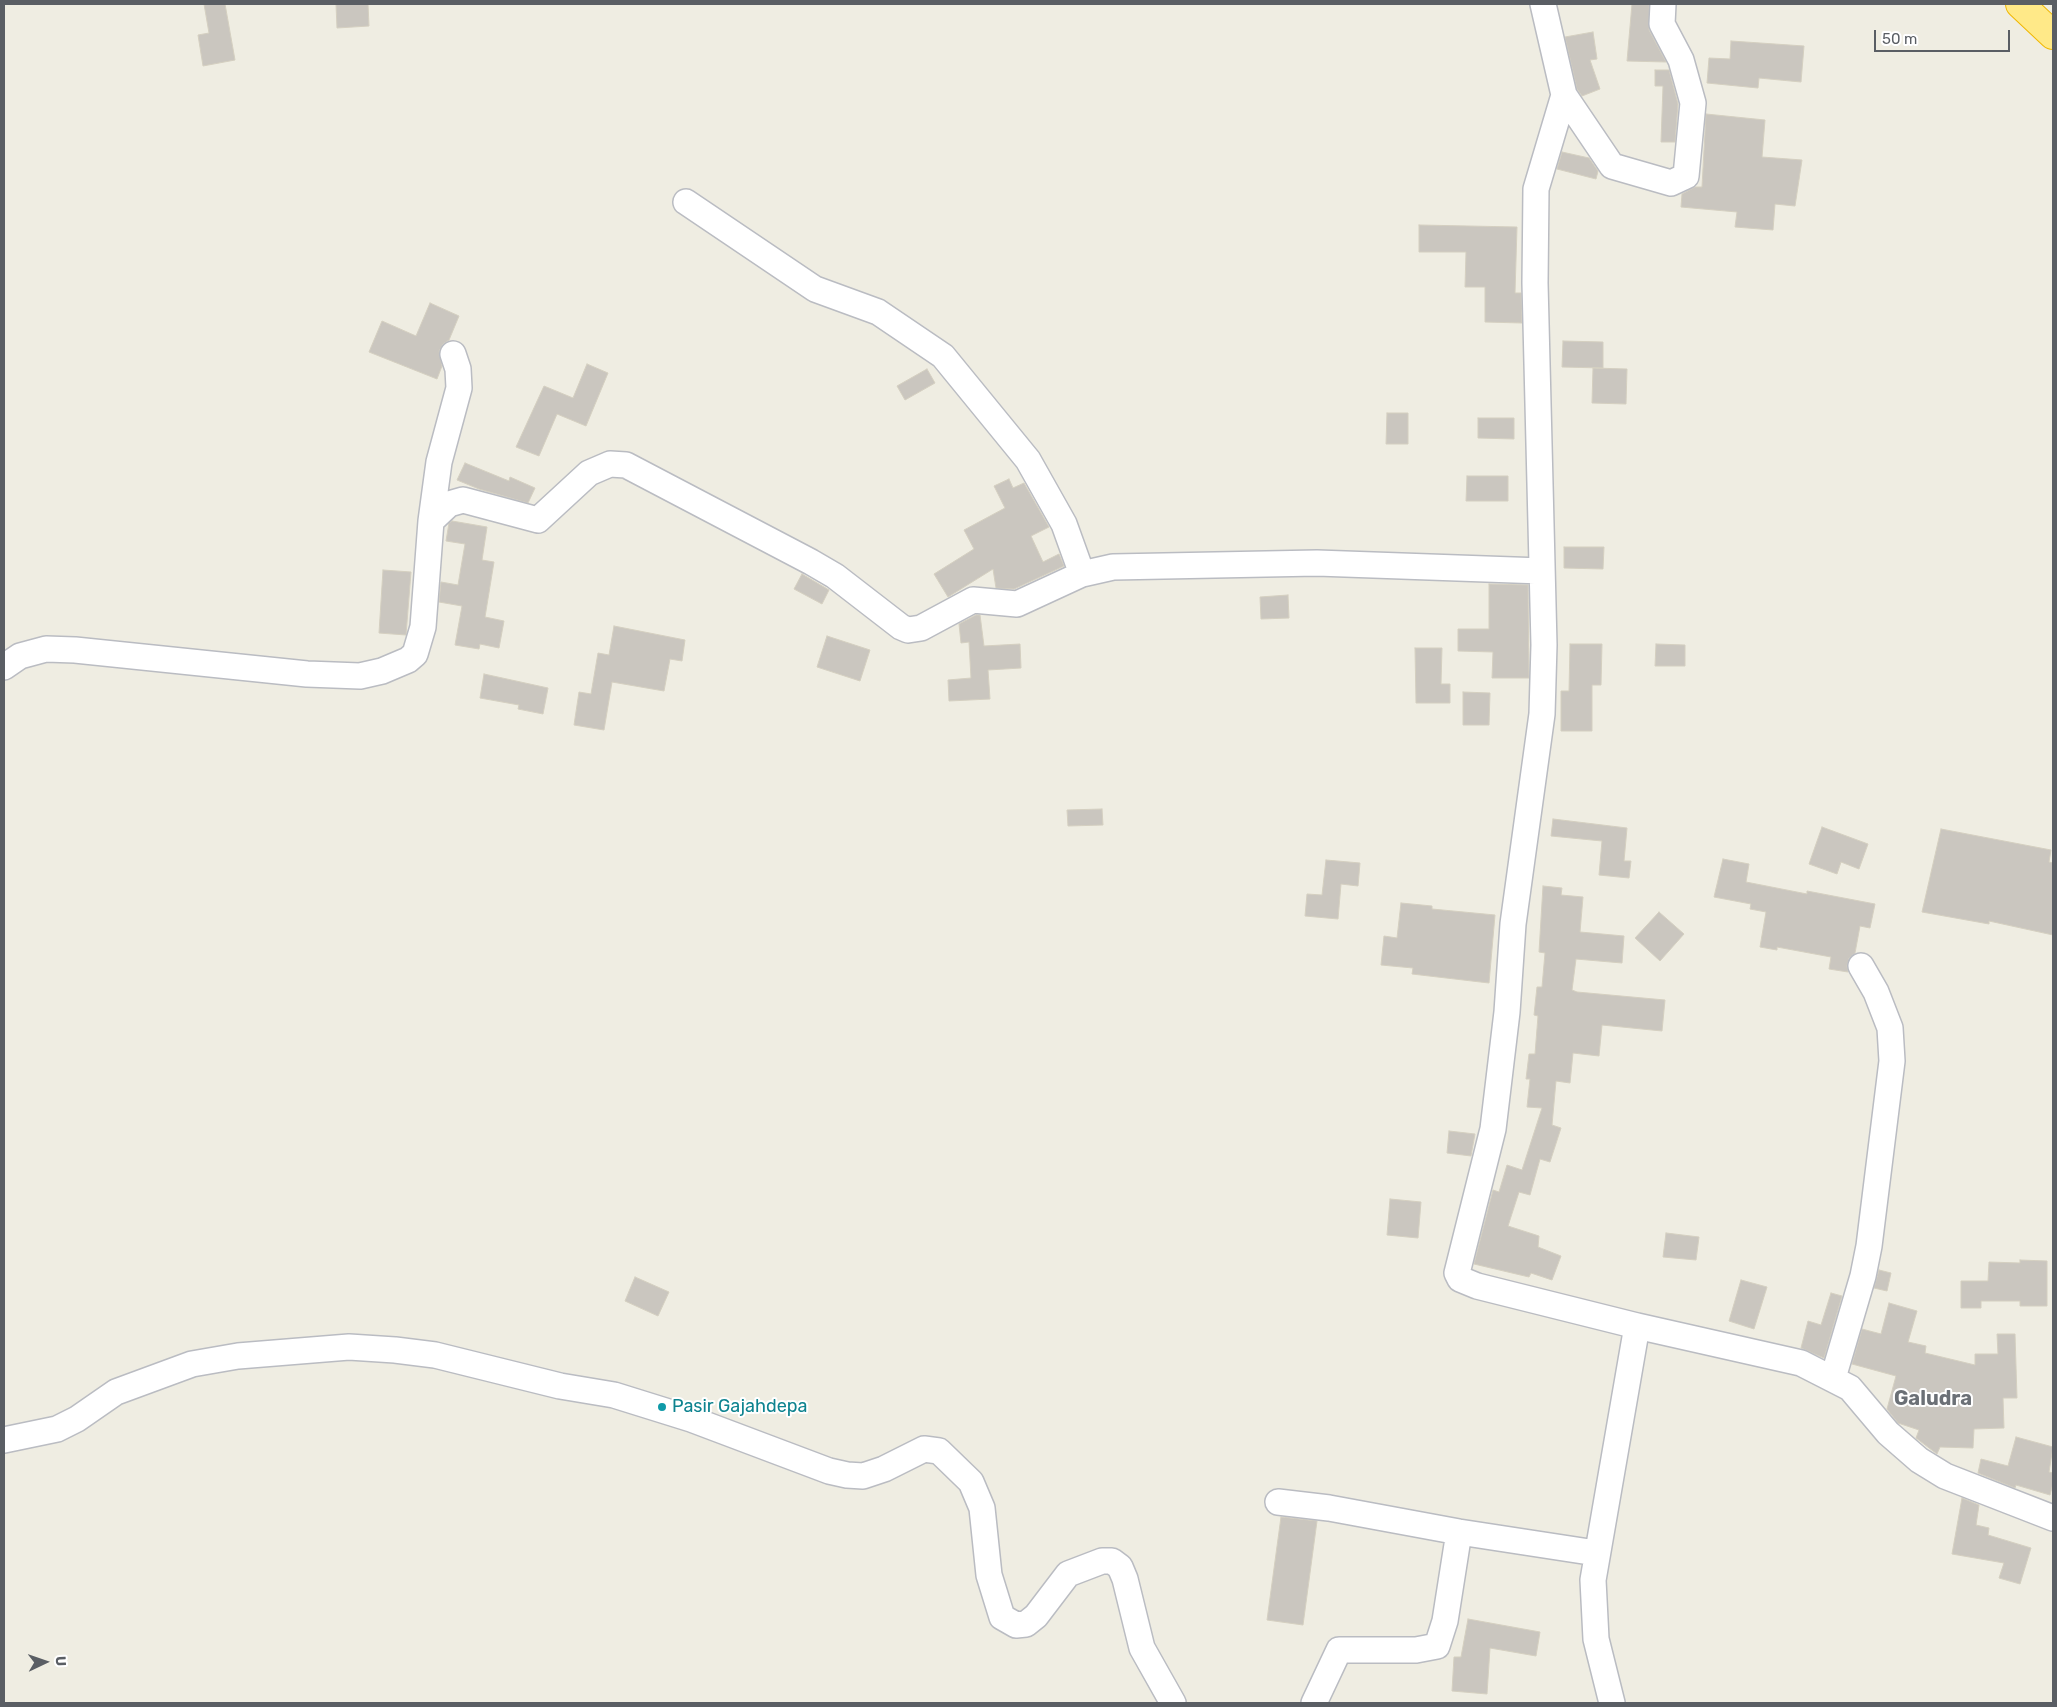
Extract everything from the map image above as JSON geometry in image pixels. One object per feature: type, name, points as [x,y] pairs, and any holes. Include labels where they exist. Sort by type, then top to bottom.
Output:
[{"type":"highway","points":[[2020,4],[2053,35]]},
{"type":"street","points":[[1544,4],[1564,95],[1612,166],[1671,184],[1686,176],[1693,103],[1680,60],[1662,24],[1662,4]]},
{"type":"street","points":[[1564,95],[1536,189],[1535,225],[1544,645],[1542,714],[1514,924],[1507,1012],[1493,1129],[1457,1273],[1460,1279],[1478,1286],[1637,1326],[1801,1362],[1850,1388],[1888,1433],[1932,1468],[1953,1479],[2053,1518]]},
{"type":"street","points":[[686,202],[815,289],[878,312],[943,356],[1028,460],[1064,524],[1082,574]]},
{"type":"street","points":[[4,667],[20,656],[46,649],[76,650],[307,674],[360,676],[382,671],[408,660],[415,654],[423,627],[431,521],[439,462],[459,388],[458,369],[453,354]]},
{"type":"street","points":[[431,521],[449,504],[463,500],[538,520],[594,469],[603,465],[620,464],[635,470],[811,562],[835,576],[901,627],[908,630],[921,628],[973,600],[1017,604],[1082,574],[1113,567],[1317,563],[1542,571]]},
{"type":"street","points":[[1833,1378],[1863,1276],[1869,1246],[1892,1061],[1890,1028],[1876,992],[1861,966]]},
{"type":"street","points":[[1612,1703],[1596,1639],[1592,1580],[1637,1326]]},
{"type":"street","points":[[4,1440],[57,1429],[77,1419],[116,1392],[192,1364],[238,1356],[349,1347],[435,1355],[560,1386],[614,1396],[691,1419],[829,1472],[863,1476],[884,1469],[924,1449],[939,1451],[971,1482],[982,1508],[989,1575],[1002,1617],[1016,1625],[1026,1624],[1036,1616],[1068,1574],[1102,1561],[1112,1561],[1120,1567],[1126,1578],[1142,1648],[1173,1703]]},
{"type":"street","points":[[1278,1502],[1329,1508],[1459,1532],[1596,1553]]},
{"type":"street","points":[[1314,1703],[1340,1650],[1416,1650],[1437,1646],[1445,1621],[1459,1532]]},
{"type":"building","points":[[204,4],[225,4],[235,60],[203,66],[198,35],[209,33]]},
{"type":"building","points":[[336,4],[368,4],[369,26],[337,28]]},
{"type":"building","points":[[1632,4],[1649,4],[1649,30],[1666,62],[1627,61]]},
{"type":"building","points":[[1593,32],[1597,59],[1590,60],[1600,89],[1582,96],[1577,89],[1565,37]]},
{"type":"building","points":[[1731,41],[1804,46],[1801,82],[1759,78],[1758,88],[1707,83],[1709,58],[1730,59]]},
{"type":"building","points":[[1655,70],[1669,70],[1678,104],[1675,142],[1661,142],[1663,86],[1655,86]]},
{"type":"building","points":[[1706,114],[1765,120],[1762,157],[1802,160],[1795,206],[1775,204],[1773,230],[1735,227],[1737,212],[1681,207],[1682,194],[1695,187],[1702,187]]},
{"type":"building","points":[[1562,152],[1589,158],[1598,171],[1596,179],[1557,169]]},
{"type":"building","points":[[1419,225],[1517,227],[1515,293],[1521,293],[1522,323],[1485,322],[1485,287],[1465,287],[1466,252],[1419,252]]},
{"type":"building","points":[[430,303],[459,316],[449,340],[443,344],[439,351],[442,366],[437,379],[369,352],[382,321],[416,336]]},
{"type":"building","points":[[1563,341],[1603,342],[1603,368],[1562,367]]},
{"type":"building","points":[[587,364],[608,373],[586,426],[557,414],[539,456],[516,447],[544,386],[573,398]]},
{"type":"building","points":[[1593,368],[1627,369],[1626,404],[1592,403]]},
{"type":"building","points":[[927,369],[935,383],[905,400],[897,386]]},
{"type":"building","points":[[1387,413],[1408,413],[1408,444],[1386,444]]},
{"type":"building","points":[[1478,418],[1514,418],[1514,439],[1478,438]]},
{"type":"building","points":[[465,463],[509,481],[510,477],[535,488],[528,503],[479,489],[457,480]]},
{"type":"building","points":[[1467,476],[1508,476],[1508,501],[1466,501]]},
{"type":"building","points":[[1009,479],[1013,488],[1024,483],[1049,527],[1031,536],[1043,562],[1059,554],[1064,566],[1014,589],[996,588],[993,569],[948,597],[934,574],[974,549],[964,530],[1005,508],[994,486]]},
{"type":"building","points":[[452,521],[487,527],[482,560],[494,562],[485,617],[504,621],[499,648],[480,644],[479,649],[455,645],[462,606],[439,602],[441,582],[458,585],[465,544],[446,541],[449,523]]},
{"type":"building","points":[[1564,547],[1604,547],[1603,569],[1564,568]]},
{"type":"building","points":[[383,570],[411,572],[406,635],[379,633]]},
{"type":"building","points":[[802,574],[829,590],[822,604],[794,589]]},
{"type":"building","points":[[1489,584],[1528,585],[1529,678],[1492,678],[1493,652],[1458,651],[1458,629],[1489,629]]},
{"type":"building","points":[[1288,595],[1289,618],[1261,619],[1260,597]]},
{"type":"building","points":[[976,615],[980,615],[984,646],[1020,644],[1021,668],[988,670],[990,699],[949,701],[948,680],[971,678],[969,642],[961,643],[959,624]]},
{"type":"building","points":[[614,626],[685,640],[682,661],[670,659],[664,691],[612,682],[604,730],[574,725],[579,692],[591,694],[598,653],[609,655]]},
{"type":"building","points":[[827,636],[870,650],[860,681],[817,667]]},
{"type":"building","points":[[1570,644],[1602,644],[1601,685],[1592,685],[1592,731],[1561,731],[1561,691],[1569,691]]},
{"type":"building","points":[[1656,644],[1685,645],[1685,666],[1655,666]]},
{"type":"building","points":[[1415,648],[1442,648],[1441,684],[1450,684],[1450,703],[1416,703]]},
{"type":"building","points":[[484,674],[548,688],[543,714],[518,709],[519,705],[480,698]]},
{"type":"building","points":[[1463,692],[1490,693],[1489,725],[1463,725]]},
{"type":"building","points":[[1102,809],[1103,825],[1068,826],[1067,810]]},
{"type":"building","points":[[1553,819],[1627,828],[1624,861],[1631,861],[1629,878],[1599,875],[1602,841],[1551,836]]},
{"type":"building","points":[[1822,827],[1868,844],[1859,869],[1841,862],[1837,874],[1809,864]]},
{"type":"building","points":[[1941,829],[2051,850],[2049,862],[2053,863],[2053,935],[1989,921],[1989,924],[1922,912]]},
{"type":"building","points":[[1723,859],[1749,864],[1746,882],[1807,894],[1807,891],[1875,904],[1870,928],[1860,926],[1855,953],[1849,958],[1848,972],[1829,969],[1831,957],[1777,947],[1777,950],[1760,947],[1766,912],[1750,909],[1751,904],[1714,897]]},
{"type":"building","points":[[1326,860],[1360,863],[1358,886],[1341,884],[1338,919],[1305,916],[1307,894],[1322,895]]},
{"type":"building","points":[[1543,886],[1562,888],[1561,895],[1583,897],[1580,932],[1624,936],[1622,963],[1576,959],[1572,990],[1665,1000],[1662,1031],[1602,1025],[1599,1056],[1573,1053],[1570,1083],[1556,1081],[1552,1125],[1561,1128],[1550,1162],[1540,1159],[1530,1195],[1519,1192],[1508,1226],[1539,1236],[1538,1247],[1561,1256],[1552,1280],[1531,1273],[1529,1277],[1474,1264],[1493,1190],[1499,1192],[1507,1165],[1522,1170],[1542,1108],[1527,1107],[1530,1079],[1526,1079],[1529,1054],[1535,1054],[1538,1016],[1534,1015],[1537,987],[1542,987],[1545,953],[1539,952]]},
{"type":"building","points":[[1401,903],[1432,906],[1432,909],[1495,915],[1489,983],[1412,974],[1413,968],[1381,965],[1384,936],[1397,938]]},
{"type":"building","points":[[1659,912],[1684,934],[1660,961],[1635,938]]},
{"type":"building","points":[[1449,1131],[1475,1134],[1471,1156],[1447,1153]]},
{"type":"building","points":[[1390,1199],[1421,1202],[1418,1238],[1387,1235]]},
{"type":"building","points":[[1666,1233],[1699,1237],[1696,1260],[1663,1257]]},
{"type":"building","points":[[2020,1260],[2047,1261],[2047,1306],[2020,1306],[2020,1301],[1981,1301],[1981,1308],[1961,1308],[1961,1281],[1988,1281],[1989,1262],[2020,1263]]},
{"type":"building","points":[[1879,1270],[1891,1273],[1887,1291],[1874,1288]]},
{"type":"building","points":[[635,1277],[669,1292],[658,1316],[625,1301]]},
{"type":"building","points":[[1741,1280],[1767,1287],[1754,1329],[1729,1321]]},
{"type":"building","points":[[1831,1293],[1842,1296],[1824,1358],[1801,1348],[1808,1321],[1821,1325]]},
{"type":"building","points":[[1889,1303],[1917,1311],[1908,1342],[1926,1346],[1925,1353],[1975,1365],[1975,1354],[1998,1354],[1997,1334],[2015,1334],[2017,1398],[2003,1398],[2004,1428],[1974,1429],[1973,1448],[1940,1447],[1937,1454],[1916,1438],[1919,1430],[1898,1423],[1887,1409],[1896,1376],[1852,1364],[1862,1329],[1881,1334]]},
{"type":"building","points":[[2016,1437],[2053,1447],[2049,1472],[2053,1473],[2050,1495],[2016,1485],[2015,1488],[1978,1473],[1981,1459],[2008,1466]]},
{"type":"building","points":[[1962,1498],[1979,1505],[1976,1525],[1989,1528],[1988,1535],[2031,1548],[2020,1584],[1999,1578],[2004,1563],[1952,1554]]},
{"type":"building","points":[[1281,1517],[1317,1521],[1303,1625],[1267,1620]]},
{"type":"building","points":[[1468,1619],[1540,1632],[1536,1656],[1490,1648],[1487,1694],[1452,1691],[1454,1657],[1461,1657]]},
{"type":"place","name":"Pasir Gajahdepa","points":[[662,1407]]},
{"type":"district","name":"Galudra","points":[[1933,1399]]}]
